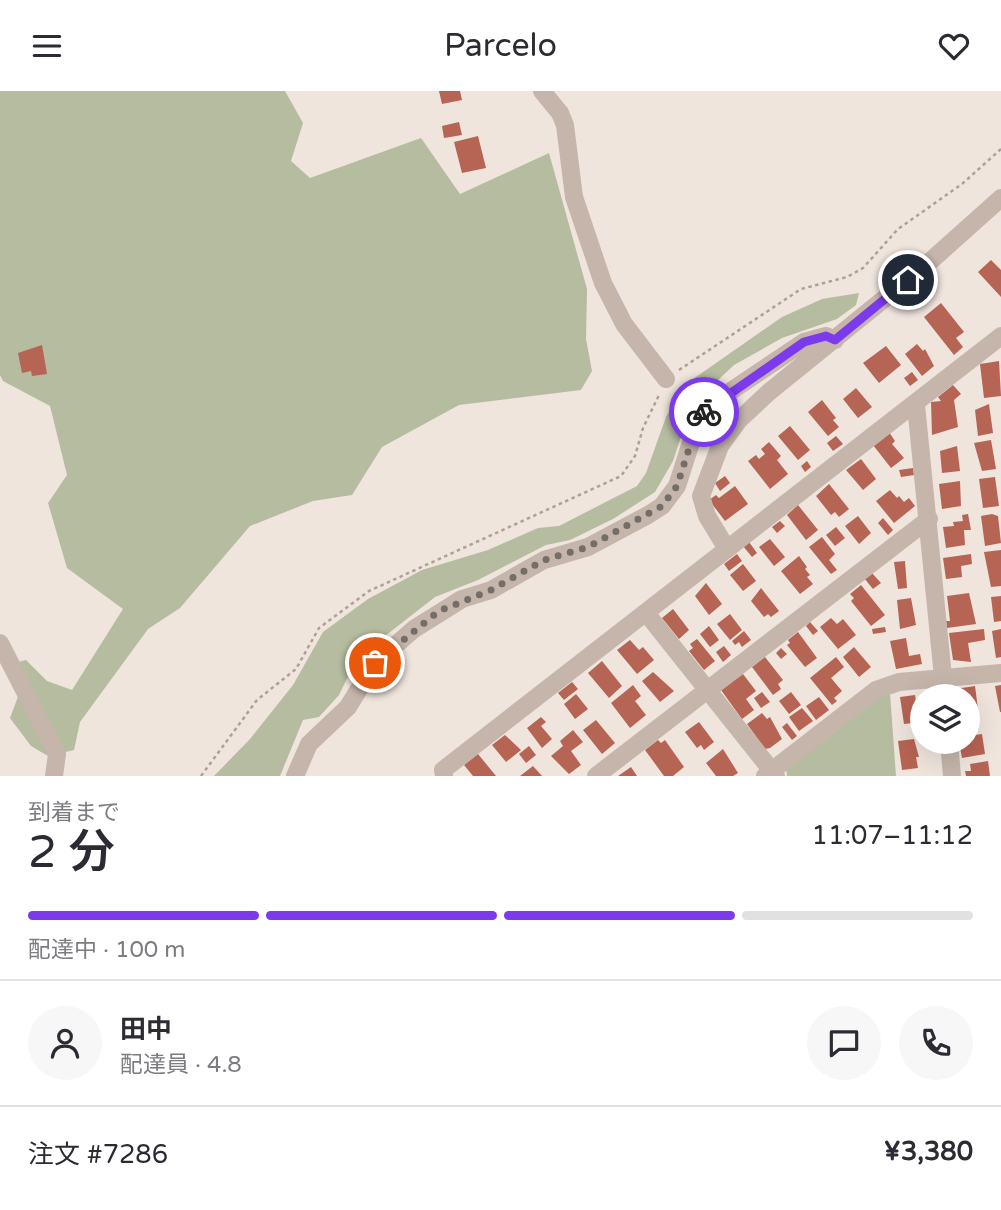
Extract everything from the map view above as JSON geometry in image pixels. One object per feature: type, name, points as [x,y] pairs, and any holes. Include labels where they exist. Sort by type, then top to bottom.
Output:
[{"type":"street","points":[[542,91],[565,124],[574,197],[603,283],[624,324],[666,379]]},
{"type":"street","points":[[727,549],[701,503],[720,446],[739,420],[926,265],[1001,198]]},
{"type":"street","points":[[295,776],[309,744],[348,708],[375,663],[414,629],[462,599],[491,590],[544,560],[588,547],[662,506],[677,486],[696,427],[710,405],[804,342],[826,336],[835,340]]},
{"type":"street","points":[[444,776],[443,770],[916,405],[1001,336]]},
{"type":"street","points":[[916,405],[944,684]]},
{"type":"street","points":[[596,776],[929,519]]},
{"type":"street","points":[[647,614],[771,774],[876,690],[898,682],[1001,673]]},
{"type":"street","points":[[0,643],[57,754],[54,776]]},
{"type":"street","points":[[950,754],[952,776]]},
{"type":"path","points":[[201,776],[257,700],[296,669],[319,628],[369,591],[621,476],[635,456],[643,428],[666,379],[793,294],[863,268],[898,229],[962,184],[1001,149]]},
{"type":"green space","points":[[0,91],[285,91],[303,123],[291,161],[310,178],[421,138],[460,194],[549,153],[587,289],[586,339],[592,371],[581,390],[459,405],[382,447],[352,495],[313,501],[250,526],[180,608],[148,629],[80,722],[74,750],[48,756],[31,746],[10,718],[19,694],[14,663],[26,660],[47,681],[72,690],[123,609],[67,568],[48,503],[67,475],[50,406],[3,381],[0,375]]},
{"type":"green space","points":[[859,293],[856,305],[837,319],[782,338],[734,365],[701,396],[689,412],[673,461],[655,492],[613,519],[570,540],[546,545],[478,580],[435,597],[357,658],[339,695],[319,717],[303,720],[280,776],[214,776],[250,739],[293,685],[323,632],[368,599],[422,570],[488,550],[538,528],[559,526],[637,486],[646,473],[666,417],[686,384],[782,317],[822,299]]},
{"type":"green space","points":[[890,693],[896,776],[787,776],[786,768],[879,697]]},
{"type":"building","points":[[439,91],[460,91],[462,100],[442,104]]},
{"type":"building","points":[[459,122],[462,135],[444,138],[442,126]]},
{"type":"building","points":[[478,136],[486,168],[462,173],[454,142]]},
{"type":"building","points":[[991,260],[1001,270],[1001,297],[978,272]]},
{"type":"building","points":[[941,303],[964,332],[956,338],[963,347],[954,355],[924,317]]},
{"type":"building","points":[[917,344],[923,351],[925,349],[934,366],[922,376],[905,354]]},
{"type":"building","points":[[42,345],[47,374],[32,376],[31,371],[22,373],[18,353]]},
{"type":"building","points":[[886,346],[901,365],[879,383],[863,363]]},
{"type":"building","points":[[999,361],[1001,396],[984,398],[980,364]]},
{"type":"building","points":[[912,372],[918,380],[910,386],[904,378]]},
{"type":"building","points":[[953,385],[961,394],[954,400],[958,427],[932,435],[931,402],[941,401],[938,397]]},
{"type":"building","points":[[856,388],[872,407],[858,418],[843,399]]},
{"type":"building","points":[[822,400],[836,418],[833,420],[839,427],[828,436],[808,412]]},
{"type":"building","points":[[989,404],[993,433],[978,436],[975,410]]},
{"type":"building","points":[[790,426],[810,450],[798,460],[778,436]]},
{"type":"building","points":[[889,432],[895,441],[892,444],[904,458],[891,468],[873,445]]},
{"type":"building","points":[[836,436],[843,444],[833,451],[827,443]]},
{"type":"building","points":[[991,440],[996,469],[982,471],[974,443]]},
{"type":"building","points":[[769,442],[781,456],[777,460],[788,474],[770,489],[748,461],[756,455],[759,459],[765,454],[761,449]]},
{"type":"building","points":[[957,446],[960,471],[942,473],[940,451]]},
{"type":"building","points":[[861,459],[876,479],[863,490],[846,470]]},
{"type":"building","points":[[807,461],[811,467],[805,472],[801,466]]},
{"type":"building","points":[[913,468],[914,475],[901,477],[899,470]]},
{"type":"building","points":[[725,476],[730,483],[720,491],[715,483]]},
{"type":"building","points":[[995,477],[999,506],[983,508],[979,479]]},
{"type":"building","points":[[960,481],[961,506],[942,509],[939,484]]},
{"type":"building","points":[[829,484],[849,509],[839,517],[835,512],[831,515],[816,496]]},
{"type":"building","points":[[735,486],[748,504],[725,521],[709,500],[716,495],[719,498]]},
{"type":"building","points":[[890,490],[904,502],[909,498],[915,506],[894,523],[876,501]]},
{"type":"building","points":[[798,505],[818,530],[806,540],[787,515]]},
{"type":"building","points":[[968,514],[971,530],[964,530],[965,545],[946,548],[943,527],[954,526],[953,522],[963,521],[962,515]]},
{"type":"building","points":[[858,516],[871,533],[859,544],[845,526]]},
{"type":"building","points":[[981,516],[998,516],[1001,543],[985,546]]},
{"type":"building","points":[[883,518],[893,530],[888,535],[878,523]]},
{"type":"building","points":[[780,521],[785,526],[777,533],[772,527]]},
{"type":"building","points":[[836,527],[845,538],[835,546],[826,535]]},
{"type":"building","points":[[822,537],[835,554],[829,560],[837,570],[831,574],[809,547]]},
{"type":"building","points":[[770,539],[785,557],[774,566],[759,547]]},
{"type":"building","points":[[749,542],[757,553],[752,557],[743,546]]},
{"type":"building","points":[[1001,550],[1001,586],[991,587],[984,552]]},
{"type":"building","points":[[737,554],[742,561],[729,571],[724,564]]},
{"type":"building","points":[[971,554],[972,564],[961,566],[962,577],[946,579],[943,558]]},
{"type":"building","points":[[799,556],[807,567],[805,569],[810,575],[807,577],[813,584],[800,594],[781,571]]},
{"type":"building","points":[[905,561],[907,588],[898,589],[894,562]]},
{"type":"building","points":[[743,564],[756,581],[743,591],[730,575]]},
{"type":"building","points":[[871,572],[881,583],[873,589],[864,578]]},
{"type":"building","points":[[706,583],[722,604],[709,615],[695,596]]},
{"type":"building","points":[[861,585],[885,615],[871,626],[851,601],[854,598],[850,594]]},
{"type":"building","points":[[761,588],[779,611],[771,617],[768,614],[764,617],[751,601]]},
{"type":"building","points":[[969,593],[976,624],[947,628],[946,621],[950,621],[947,596]]},
{"type":"building","points":[[1001,596],[1001,621],[994,622],[991,597]]},
{"type":"building","points":[[911,598],[916,625],[900,629],[897,600]]},
{"type":"building","points":[[673,609],[689,630],[679,639],[662,618]]},
{"type":"building","points":[[730,614],[742,630],[730,640],[717,624]]},
{"type":"building","points":[[831,618],[837,624],[843,619],[856,635],[838,649],[820,627]]},
{"type":"building","points":[[810,622],[818,631],[813,635],[806,626]]},
{"type":"building","points":[[709,626],[719,640],[710,647],[700,634]]},
{"type":"building","points":[[885,627],[886,632],[873,634],[872,629]]},
{"type":"building","points":[[984,629],[985,640],[968,643],[971,662],[953,660],[949,633]]},
{"type":"building","points":[[1001,629],[1001,657],[996,658],[992,631]]},
{"type":"building","points":[[744,631],[751,640],[742,647],[739,642],[735,645],[732,641]]},
{"type":"building","points":[[798,632],[817,658],[805,667],[787,645],[790,643],[788,640]]},
{"type":"building","points":[[906,638],[909,656],[920,654],[922,664],[896,669],[890,641]]},
{"type":"building","points":[[697,639],[715,661],[704,670],[689,651],[693,648],[690,644]]},
{"type":"building","points":[[630,640],[639,650],[643,647],[654,660],[637,674],[617,650]]},
{"type":"building","points":[[724,646],[731,655],[723,662],[716,652]]},
{"type":"building","points":[[854,647],[871,667],[859,677],[843,657]]},
{"type":"building","points":[[781,648],[787,654],[781,659],[776,653]]},
{"type":"building","points":[[765,657],[783,680],[778,684],[781,689],[773,695],[752,667]]},
{"type":"building","points":[[836,657],[844,667],[831,678],[842,691],[834,698],[837,701],[832,705],[810,678]]},
{"type":"building","points":[[602,661],[622,686],[609,698],[588,673]]},
{"type":"building","points":[[653,672],[674,691],[660,702],[642,681]]},
{"type":"building","points":[[743,674],[756,691],[746,699],[754,710],[742,719],[721,690]]},
{"type":"building","points":[[572,682],[578,689],[564,700],[558,693]]},
{"type":"building","points":[[633,685],[641,696],[635,701],[646,715],[630,728],[611,703]]},
{"type":"building","points":[[1001,685],[1001,712],[1000,712],[995,686]]},
{"type":"building","points":[[762,692],[770,702],[761,708],[754,698]]},
{"type":"building","points":[[791,692],[801,705],[789,714],[779,701]]},
{"type":"building","points":[[576,694],[588,709],[575,719],[564,704]]},
{"type":"building","points":[[910,696],[910,723],[904,724],[900,697]]},
{"type":"building","points":[[819,697],[829,710],[816,720],[806,706]]},
{"type":"building","points":[[802,708],[813,721],[799,731],[789,717]]},
{"type":"building","points":[[762,713],[767,719],[770,717],[782,739],[765,749],[747,724]]},
{"type":"building","points":[[541,717],[546,722],[541,726],[552,739],[542,748],[527,728]]},
{"type":"building","points":[[596,720],[615,743],[602,754],[583,730]]},
{"type":"building","points":[[699,722],[714,742],[704,750],[701,745],[697,748],[685,732]]},
{"type":"building","points":[[787,723],[797,736],[792,740],[782,727]]},
{"type":"building","points":[[573,730],[583,742],[571,751],[581,765],[569,774],[551,756],[563,746],[560,741]]},
{"type":"building","points":[[980,734],[985,754],[962,758],[961,754],[980,754]]},
{"type":"building","points":[[505,735],[521,750],[506,762],[492,745]]},
{"type":"building","points":[[658,740],[661,743],[665,740],[684,767],[673,776],[664,776],[645,750]]},
{"type":"building","points":[[910,740],[910,754],[918,754],[919,757],[916,757],[918,768],[902,770],[898,741]]},
{"type":"building","points":[[529,746],[536,755],[526,763],[519,754]]},
{"type":"building","points":[[723,749],[738,773],[733,776],[716,776],[706,763]]},
{"type":"building","points":[[478,754],[496,776],[473,776],[464,765]]},
{"type":"building","points":[[988,761],[990,776],[966,776],[965,771],[971,771],[970,764]]},
{"type":"building","points":[[533,766],[542,776],[520,776]]},
{"type":"building","points":[[631,767],[637,776],[618,776]]},
{"type":"way so far","points":[[375,663],[439,611],[462,599],[491,590],[544,560],[588,547],[662,506],[677,486],[696,427],[704,412]]},
{"type":"route","points":[[704,412],[710,405],[804,342],[826,336],[835,340],[908,280]]}]
